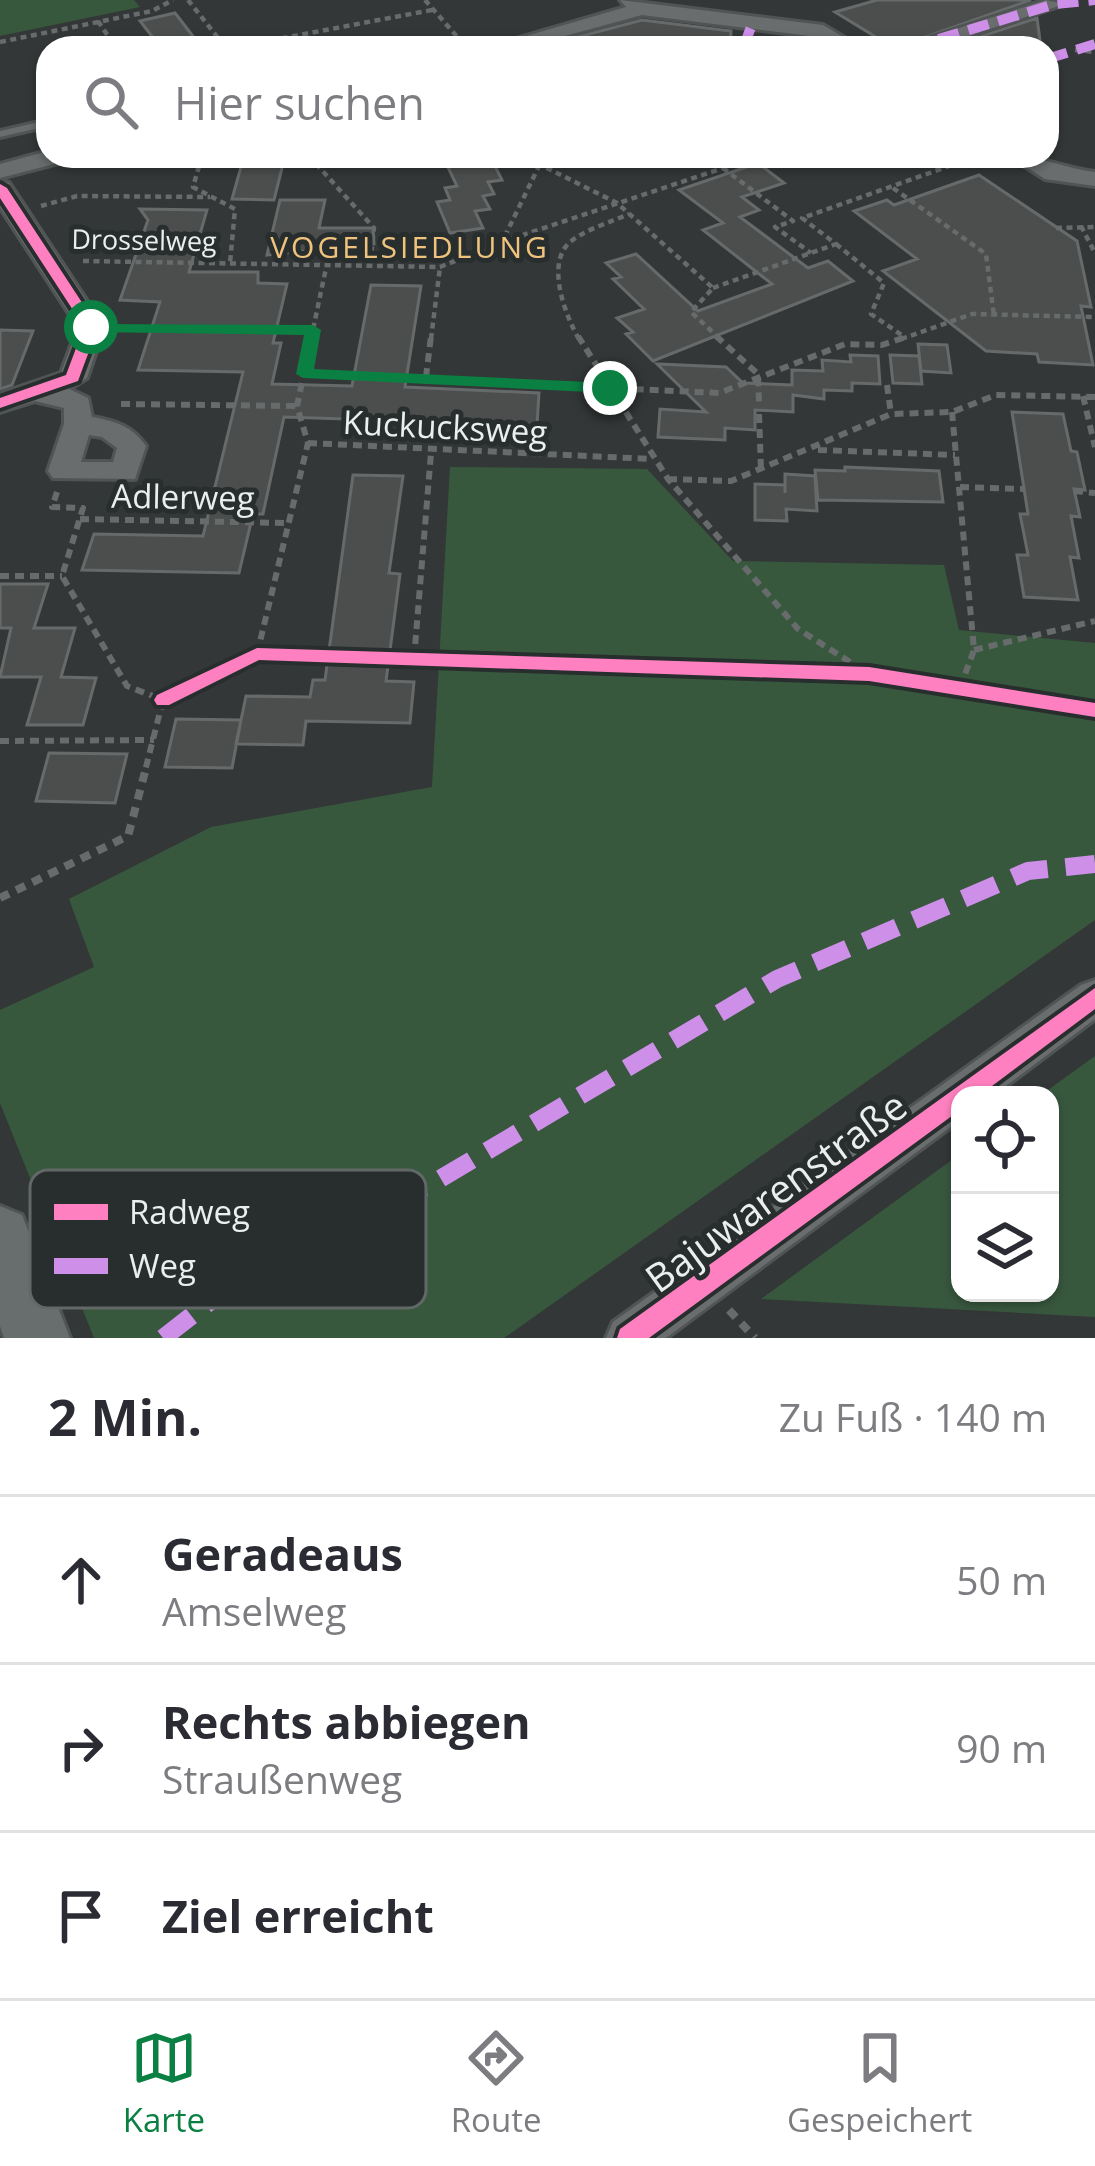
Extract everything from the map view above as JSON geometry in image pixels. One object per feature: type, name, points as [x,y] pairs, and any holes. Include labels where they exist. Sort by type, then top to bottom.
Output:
[{"type":"street","points":[[534,36],[636,4],[823,31],[831,36]]},
{"type":"street","points":[[948,36],[1055,4]]},
{"type":"street","points":[[748,36],[753,22]]},
{"type":"street","points":[[0,171],[36,162]]},
{"type":"street","points":[[1043,168],[1053,174],[1095,179]]},
{"type":"street","points":[[0,188],[91,327],[73,378],[0,403]]},
{"type":"street","points":[[33,392],[60,395],[78,414],[111,429],[132,446],[125,472],[63,471],[78,414]]},
{"type":"street","name":"Bajuwarenstraße","points":[[975,1086],[1095,997]]},
{"type":"street","name":"Bajuwarenstraße","points":[[629,1338],[951,1104]]},
{"type":"street","points":[[0,1236],[37,1338]]},
{"type":"lane","points":[[0,134],[36,126]]},
{"type":"path","points":[[0,42],[152,11],[172,0]]},
{"type":"path","points":[[188,0],[218,36]]},
{"type":"path","points":[[425,0],[456,36]]},
{"type":"path","points":[[292,36],[432,10]]},
{"type":"path","points":[[98,22],[108,36]]},
{"type":"path","points":[[1076,50],[1095,52]]},
{"type":"path","points":[[199,168],[193,187],[235,208],[230,263]]},
{"type":"path","points":[[320,168],[374,228],[370,266]]},
{"type":"path","points":[[502,242],[534,168]]},
{"type":"path","points":[[552,168],[617,203],[713,288]]},
{"type":"path","points":[[723,168],[793,221]]},
{"type":"path","points":[[811,254],[775,226],[944,168]]},
{"type":"path","points":[[891,187],[986,254],[994,316]]},
{"type":"path","points":[[18,213],[77,196],[210,196]]},
{"type":"path","points":[[629,214],[569,242],[562,254],[559,278],[568,322],[668,478],[798,629],[868,674]]},
{"type":"path","points":[[802,218],[884,283],[871,314],[906,338]]},
{"type":"path","points":[[1081,226],[1095,253]]},
{"type":"path","points":[[1057,228],[1095,227]]},
{"type":"path","points":[[759,402],[758,374],[691,312],[713,288],[836,244]]},
{"type":"path","points":[[426,377],[440,267]]},
{"type":"path","points":[[257,654],[308,443],[297,406],[326,268]]},
{"type":"path","points":[[304,374],[719,393],[845,344],[882,345],[972,314],[1095,317]]},
{"type":"path","points":[[91,327],[313,330]]},
{"type":"path","points":[[882,345],[884,357]]},
{"type":"path","points":[[887,385],[891,414]]},
{"type":"path","points":[[668,478],[730,481],[814,450],[891,414],[952,412],[996,395],[1095,397]]},
{"type":"path","points":[[1083,396],[1095,447]]},
{"type":"path","points":[[952,412],[974,650],[962,685]]},
{"type":"path","points":[[759,414],[761,470]]},
{"type":"path","points":[[814,450],[955,455]]},
{"type":"path","points":[[415,659],[431,452]]},
{"type":"path","points":[[0,898],[128,836],[163,700],[127,686],[62,576],[82,508],[52,508],[63,471]]},
{"type":"path","points":[[960,487],[1024,489]]},
{"type":"path","points":[[1074,491],[1095,493]]},
{"type":"path","points":[[0,576],[62,576]]},
{"type":"path","points":[[974,650],[1095,621]]},
{"type":"path","points":[[0,741],[154,740]]},
{"type":"green space","points":[[0,0],[134,0],[140,7],[0,36]]},
{"type":"green space","points":[[450,467],[647,469],[733,561],[944,565],[959,630],[1095,643],[1095,920],[504,1338],[94,1338],[82,1308],[426,1308],[426,1170],[30,1170],[30,1178],[0,1103],[0,1010],[94,967],[69,899],[211,827],[432,787]]},
{"type":"green space","points":[[1095,1056],[1095,1317],[761,1299],[951,1161],[951,1302],[1059,1302],[1059,1086],[1053,1086]]},
{"type":"building","points":[[877,0],[1031,0],[928,36],[874,36],[835,12]]},
{"type":"building","points":[[175,13],[193,36],[152,36],[140,21]]},
{"type":"building","points":[[1037,18],[1039,36],[982,36]]},
{"type":"building","points":[[642,20],[731,31],[731,36],[582,36]]},
{"type":"building","points":[[241,168],[282,168],[274,200],[232,199]]},
{"type":"building","points":[[448,168],[496,168],[502,180],[488,182],[494,194],[483,196],[490,209],[475,211],[483,228],[450,233],[437,202],[450,200],[445,188],[457,186]]},
{"type":"building","points":[[743,168],[764,168],[784,183],[742,197],[759,210],[740,217],[808,268],[828,261],[853,281],[653,361],[617,318],[644,309],[613,279],[621,277],[606,263],[636,254],[698,311],[772,284],[703,230],[723,223],[679,190]]},
{"type":"building","points":[[979,175],[1077,241],[1091,307],[1081,306],[1093,365],[1039,362],[1037,354],[986,351],[883,271],[917,259],[854,211],[887,200],[894,205]]},
{"type":"building","points":[[280,200],[325,200],[319,228],[373,228],[374,244],[267,255]]},
{"type":"building","points":[[140,209],[207,210],[189,272],[258,272],[258,283],[287,284],[273,343],[281,343],[272,384],[352,386],[371,285],[421,286],[405,387],[539,393],[537,425],[284,417],[263,514],[253,514],[239,573],[82,570],[94,534],[203,536],[243,372],[138,370],[160,302],[120,300],[148,220]]},
{"type":"building","points":[[0,330],[33,331],[12,385],[0,389]]},
{"type":"building","points":[[918,344],[947,345],[951,373],[921,371]]},
{"type":"building","points":[[850,355],[878,356],[880,384],[852,383],[852,391],[824,390],[824,399],[793,395],[793,412],[755,410],[755,430],[725,428],[725,440],[658,437],[660,409],[706,412],[657,364],[726,367],[743,383],[792,385],[792,370],[823,371],[822,360],[851,362]]},
{"type":"building","points":[[890,355],[919,356],[922,384],[893,383]]},
{"type":"building","points":[[1012,412],[1063,414],[1071,451],[1077,452],[1085,490],[1074,489],[1080,517],[1071,516],[1079,558],[1070,557],[1078,600],[1024,597],[1017,555],[1028,555],[1020,514],[1028,514]]},
{"type":"building","points":[[845,467],[939,471],[943,502],[818,500],[815,470],[845,471]]},
{"type":"building","points":[[785,474],[815,476],[817,511],[786,509],[787,521],[755,520],[755,484],[785,485]]},
{"type":"building","points":[[353,475],[403,476],[389,573],[400,574],[386,681],[414,682],[410,723],[306,721],[303,745],[236,744],[246,696],[310,697],[313,680],[325,680]]},
{"type":"building","points":[[0,584],[48,584],[34,628],[75,628],[61,677],[96,678],[83,725],[27,725],[41,677],[0,677],[11,628],[0,628]]},
{"type":"building","points":[[176,719],[241,720],[232,768],[165,767]]},
{"type":"building","points":[[49,753],[127,754],[115,803],[36,801]]},
{"type":"marked path","points":[[949,36],[1055,4],[1095,0]]},
{"type":"marked path","points":[[748,36],[753,22]]},
{"type":"marked path","points":[[1059,55],[1095,44]]},
{"type":"marked path","points":[[426,1187],[777,979],[1028,871],[1095,864]]},
{"type":"marked path","points":[[163,1338],[202,1308]]},
{"type":"cycle path","name":"Drosselweg","points":[[0,188],[91,327],[73,378],[0,403]]},
{"type":"cycle path","points":[[163,700],[257,654],[869,674],[1095,710]]},
{"type":"cycle path","points":[[975,1086],[1095,997]]},
{"type":"cycle path","points":[[629,1338],[951,1104]]},
{"type":"district","name":"VOGELSIEDLUNG","points":[[410,248]]},
{"type":"route","points":[[91,327],[313,330],[304,374],[610,388]]}]
